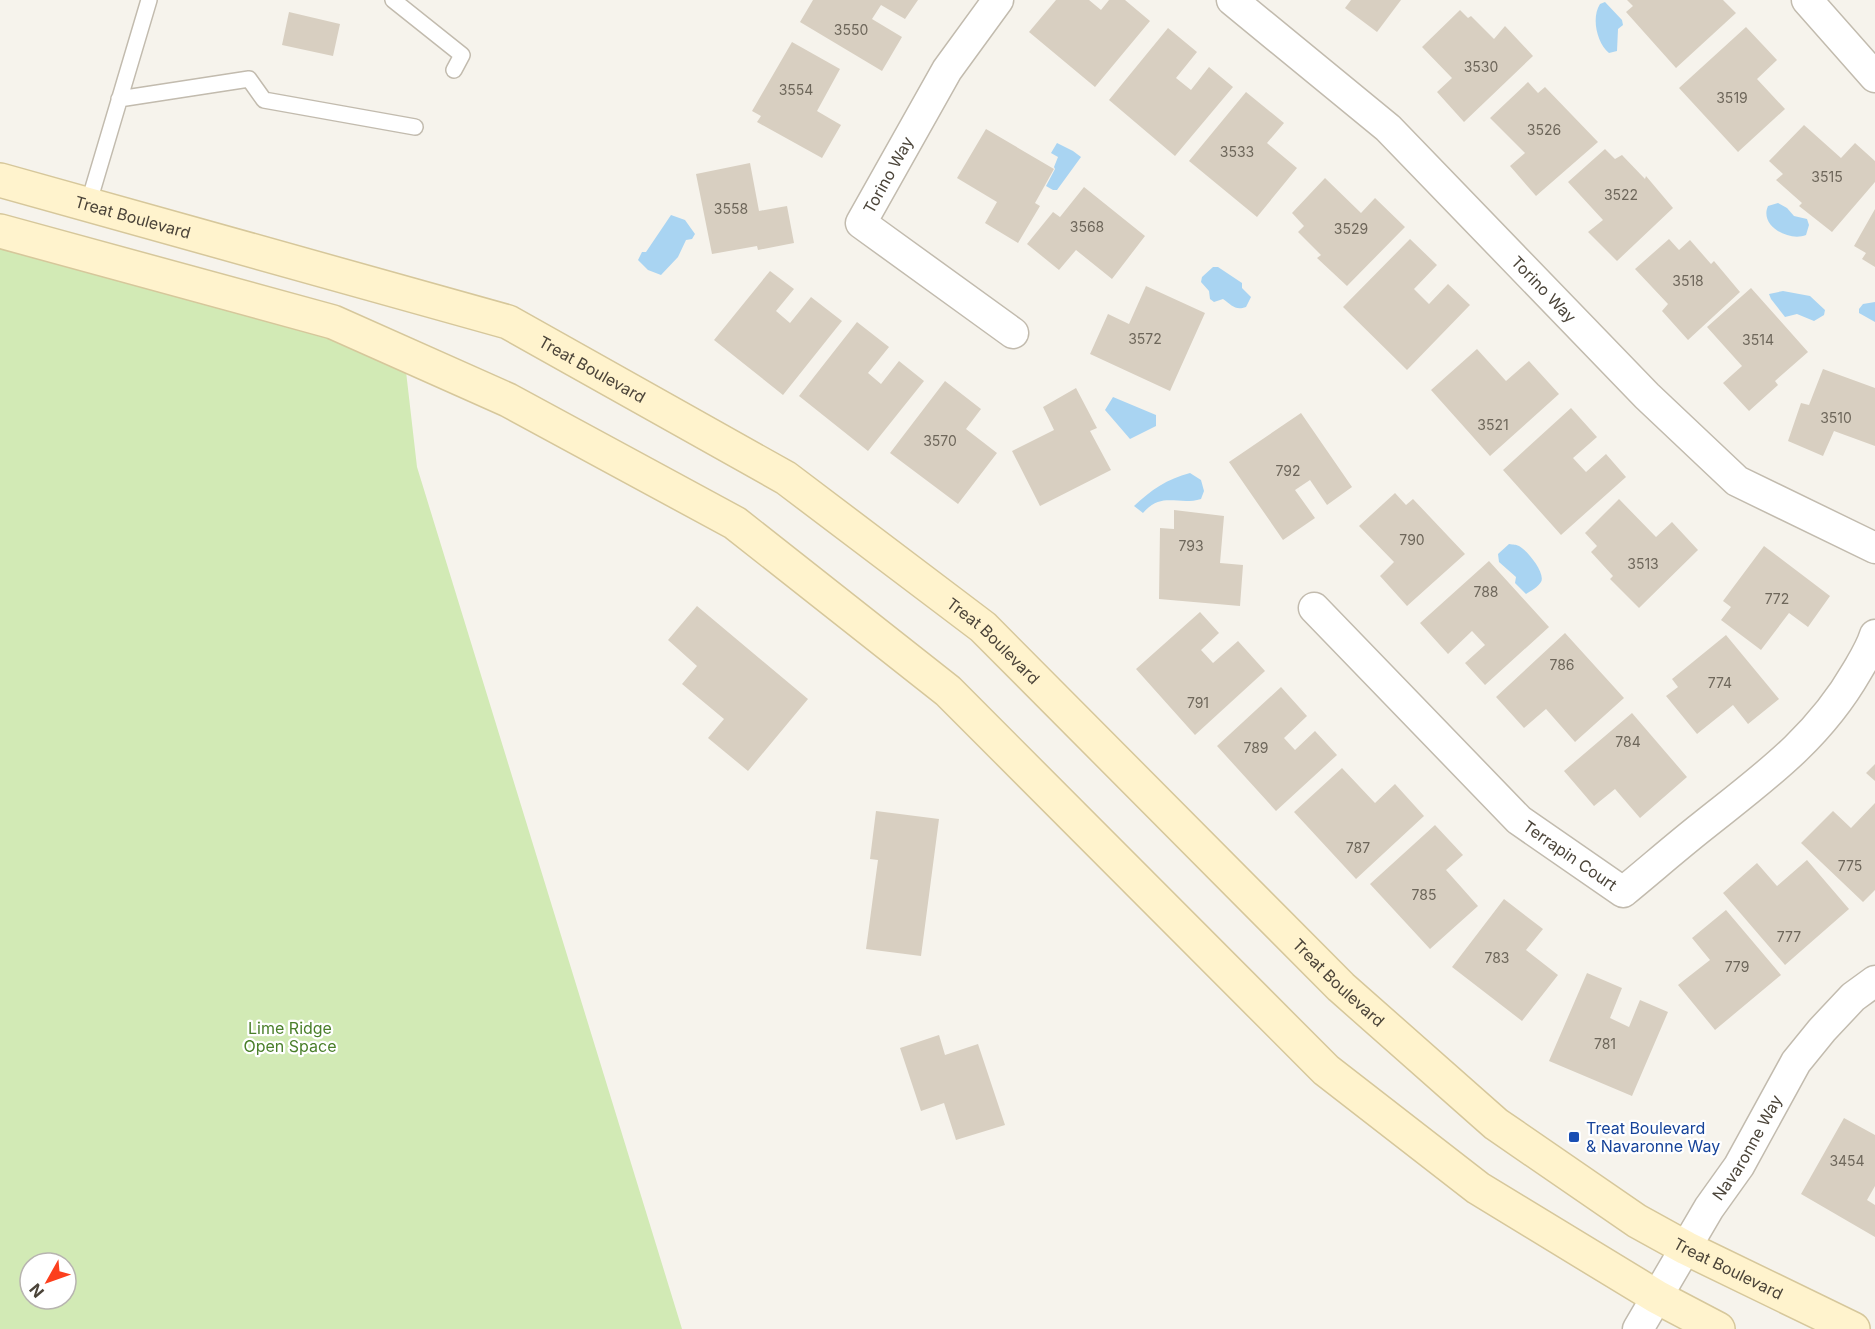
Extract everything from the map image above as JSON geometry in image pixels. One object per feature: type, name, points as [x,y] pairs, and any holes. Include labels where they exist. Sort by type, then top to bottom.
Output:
[{"type":"main road","name":"Treat Boulevard","points":[[0,180],[508,322],[786,478],[982,627],[1341,987],[1496,1124],[1637,1221],[1686,1248],[1853,1329]]},
{"type":"main road","points":[[0,231],[333,322],[508,400],[735,523],[948,691],[1326,1070],[1478,1188],[1657,1297],[1718,1329]]},
{"type":"street","name":"Torino Way","points":[[998,0],[947,70],[861,223],[1013,333]]},
{"type":"street","name":"Torino Way","points":[[1232,0],[1389,128],[1647,396],[1737,481],[1875,548]]},
{"type":"street","points":[[1807,0],[1875,77]]},
{"type":"street","name":"Terrapin Court","points":[[1314,608],[1519,820],[1623,892],[1798,748],[1829,714],[1848,688],[1872,646],[1875,635]]},
{"type":"street","name":"Navaronne Way","points":[[1638,1329],[1709,1208],[1739,1166],[1796,1062],[1821,1030],[1853,997],[1875,981]]},
{"type":"lane","points":[[88,205],[149,0]]},
{"type":"lane","points":[[393,0],[462,55],[454,70]]},
{"type":"lane","points":[[119,99],[249,79],[264,100],[415,127]]},
{"type":"green space","name":"Lime Ridge Open Space","points":[[0,231],[404,354],[417,467],[682,1329],[0,1329]]},
{"type":"water","points":[[1605,2],[1622,20],[1623,25],[1618,29],[1617,51],[1609,53],[1601,43],[1596,23],[1597,10],[1600,4]]},
{"type":"water","points":[[1057,143],[1081,157],[1057,190],[1053,190],[1046,186],[1055,169],[1058,157],[1051,153]]},
{"type":"water","points":[[1778,203],[1794,216],[1807,219],[1809,225],[1806,235],[1799,237],[1784,234],[1772,226],[1766,213],[1768,206]]},
{"type":"water","points":[[671,215],[685,220],[695,234],[692,239],[686,240],[678,257],[661,275],[648,270],[638,260]]},
{"type":"water","points":[[1213,267],[1218,267],[1242,283],[1242,288],[1251,297],[1246,307],[1236,308],[1223,299],[1214,302],[1210,299],[1209,291],[1201,282],[1202,277]]},
{"type":"water","points":[[1783,291],[1810,296],[1825,310],[1824,315],[1814,321],[1797,314],[1785,317],[1769,294]]},
{"type":"water","points":[[1875,302],[1875,322],[1859,313],[1859,309],[1863,304]]},
{"type":"water","points":[[1113,397],[1156,415],[1156,426],[1130,439],[1105,410]]},
{"type":"water","points":[[1190,473],[1201,480],[1204,491],[1201,499],[1164,501],[1150,506],[1143,513],[1134,506],[1160,486]]},
{"type":"water","points":[[1509,544],[1519,546],[1527,552],[1541,573],[1541,582],[1526,594],[1515,583],[1516,577],[1499,562],[1498,554]]},
{"type":"building","points":[[813,0],[918,0],[905,19],[881,5],[872,19],[902,37],[882,71],[800,22]]},
{"type":"building","points":[[1056,0],[1089,0],[1101,10],[1109,0],[1125,0],[1150,21],[1095,87],[1029,32]]},
{"type":"building","points":[[1351,0],[1401,0],[1377,32],[1345,8]]},
{"type":"building","points":[[1627,0],[1723,0],[1736,13],[1676,68],[1626,12],[1633,6]]},
{"type":"building","points":[[1460,10],[1468,18],[1471,16],[1494,39],[1505,26],[1533,56],[1464,122],[1437,92],[1452,78],[1422,47]]},
{"type":"building","points":[[289,12],[340,24],[333,56],[282,45]]},
{"type":"building","points":[[1746,27],[1777,60],[1757,79],[1785,109],[1738,152],[1679,88]]},
{"type":"building","points":[[1168,28],[1197,52],[1176,78],[1191,90],[1209,67],[1233,87],[1175,156],[1109,100]]},
{"type":"building","points":[[792,42],[840,69],[817,111],[841,125],[822,158],[757,122],[761,116],[752,111]]},
{"type":"building","points":[[1528,82],[1538,93],[1545,87],[1598,142],[1536,196],[1510,166],[1525,153],[1490,118]]},
{"type":"building","points":[[1246,92],[1284,123],[1267,143],[1297,168],[1257,217],[1189,161]]},
{"type":"building","points":[[1804,125],[1841,158],[1855,143],[1875,161],[1875,182],[1832,232],[1799,206],[1802,203],[1776,180],[1783,174],[1769,161]]},
{"type":"building","points":[[986,129],[1054,169],[1035,203],[1040,206],[1018,243],[985,223],[997,202],[957,178]]},
{"type":"building","points":[[1605,149],[1615,159],[1622,155],[1645,179],[1646,176],[1673,208],[1617,261],[1588,232],[1603,220],[1568,182]]},
{"type":"building","points":[[750,163],[759,211],[787,206],[794,243],[758,250],[757,246],[712,254],[696,174]]},
{"type":"building","points":[[1325,178],[1361,213],[1375,198],[1405,227],[1347,286],[1317,258],[1321,255],[1298,232],[1304,226],[1292,213]]},
{"type":"building","points":[[1084,187],[1145,236],[1112,279],[1076,250],[1059,270],[1027,244],[1053,212],[1060,217]]},
{"type":"building","points":[[1875,209],[1875,267],[1862,259],[1866,253],[1854,246]]},
{"type":"building","points":[[1410,239],[1437,265],[1414,289],[1429,304],[1448,284],[1470,305],[1407,370],[1343,307]]},
{"type":"building","points":[[1669,239],[1679,250],[1690,240],[1711,264],[1714,261],[1740,292],[1688,340],[1662,311],[1668,304],[1635,269]]},
{"type":"building","points":[[770,271],[794,289],[776,311],[790,323],[811,297],[842,321],[783,395],[714,340]]},
{"type":"building","points":[[1146,286],[1205,313],[1170,391],[1090,354],[1108,314],[1129,324]]},
{"type":"building","points":[[1751,288],[1808,352],[1775,381],[1778,385],[1749,411],[1723,383],[1742,366],[1707,327]]},
{"type":"building","points":[[857,322],[889,347],[868,373],[881,384],[899,361],[924,381],[868,451],[799,396]]},
{"type":"building","points":[[1477,349],[1506,381],[1529,361],[1559,394],[1490,456],[1431,390]]},
{"type":"building","points":[[1823,369],[1875,388],[1875,446],[1834,431],[1823,456],[1788,441],[1801,403],[1809,405]]},
{"type":"building","points":[[945,381],[981,409],[966,429],[997,453],[958,504],[890,453]]},
{"type":"building","points":[[1076,388],[1097,428],[1090,431],[1111,470],[1040,506],[1012,451],[1054,430],[1043,407]]},
{"type":"building","points":[[1571,408],[1597,437],[1573,458],[1586,472],[1606,454],[1626,477],[1561,535],[1503,470]]},
{"type":"building","points":[[1301,413],[1352,487],[1327,505],[1310,480],[1295,490],[1315,518],[1283,540],[1229,462]]},
{"type":"building","points":[[1395,493],[1406,505],[1413,499],[1465,554],[1407,606],[1380,576],[1394,562],[1359,526]]},
{"type":"building","points":[[1619,499],[1656,537],[1672,522],[1698,550],[1639,608],[1610,579],[1613,576],[1591,552],[1597,546],[1585,533]]},
{"type":"building","points":[[1174,510],[1224,516],[1220,563],[1243,565],[1240,606],[1159,599],[1160,528],[1174,529]]},
{"type":"building","points":[[1764,546],[1830,596],[1808,627],[1789,613],[1761,650],[1721,620],[1731,607],[1723,601]]},
{"type":"building","points":[[1489,561],[1549,627],[1485,685],[1465,663],[1485,645],[1472,631],[1448,654],[1420,623]]},
{"type":"building","points":[[697,606],[808,699],[748,771],[708,738],[724,719],[682,684],[697,666],[668,640]]},
{"type":"building","points":[[1200,612],[1219,633],[1201,650],[1213,663],[1238,641],[1265,671],[1195,735],[1136,669]]},
{"type":"building","points":[[1565,633],[1624,698],[1575,742],[1546,709],[1524,728],[1496,697]]},
{"type":"building","points":[[1726,635],[1779,699],[1748,724],[1733,705],[1697,734],[1666,696],[1678,687],[1672,679]]},
{"type":"building","points":[[1281,687],[1307,716],[1284,738],[1295,750],[1315,731],[1337,755],[1276,811],[1217,746]]},
{"type":"building","points":[[1632,713],[1687,777],[1640,818],[1615,789],[1594,806],[1564,771]]},
{"type":"building","points":[[1875,764],[1875,781],[1866,773]]},
{"type":"building","points":[[1342,768],[1375,803],[1395,784],[1424,816],[1356,879],[1294,812]]},
{"type":"building","points":[[1875,803],[1875,890],[1863,902],[1801,843],[1833,811],[1851,828]]},
{"type":"building","points":[[876,811],[939,819],[921,956],[866,949],[878,860],[870,859]]},
{"type":"building","points":[[1435,825],[1463,855],[1446,870],[1478,906],[1430,949],[1370,884]]},
{"type":"building","points":[[1807,860],[1849,909],[1785,965],[1723,893],[1757,863],[1777,886]]},
{"type":"building","points":[[1504,899],[1543,929],[1526,950],[1558,975],[1522,1021],[1452,967]]},
{"type":"building","points":[[1726,910],[1781,975],[1715,1030],[1678,985],[1710,960],[1692,938]]},
{"type":"building","points":[[1587,973],[1622,988],[1610,1018],[1629,1027],[1640,1000],[1668,1012],[1632,1096],[1549,1061]]},
{"type":"building","points":[[939,1035],[945,1055],[978,1044],[1005,1125],[956,1140],[944,1103],[921,1111],[900,1048]]},
{"type":"building","points":[[1844,1118],[1875,1135],[1875,1186],[1867,1200],[1875,1205],[1875,1237],[1801,1194]]},
{"type":"place","name":"Treat Boulevard & Navaronne Way","points":[[1574,1137]]}]
